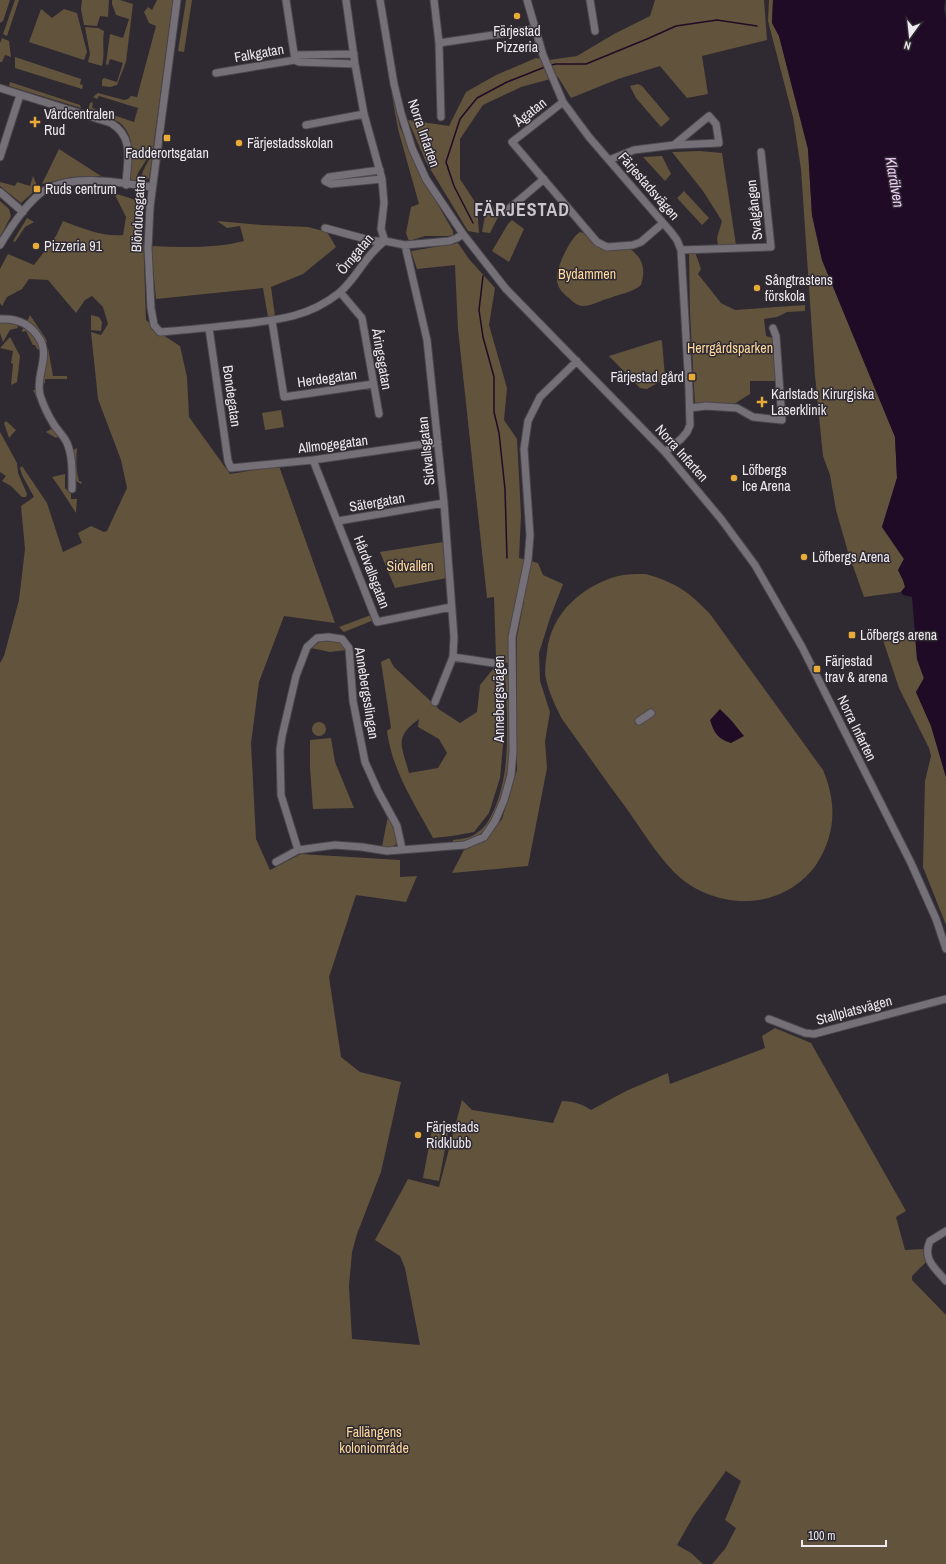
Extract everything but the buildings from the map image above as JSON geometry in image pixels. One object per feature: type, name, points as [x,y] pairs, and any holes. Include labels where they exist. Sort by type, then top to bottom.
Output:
[{"type":"street","name":"Blönduosgatan","points":[[160,332],[154,325],[151,308],[148,248],[152,187],[177,0]]},
{"type":"street","name":"Falkgatan","points":[[216,73],[295,57],[286,0]]},
{"type":"street","name":"Örngatan","points":[[160,332],[272,321],[298,316],[320,306],[340,292],[359,271],[377,246],[384,241],[382,229],[384,203],[382,179],[364,114],[346,0]]},
{"type":"street","name":"Norra Infarten","points":[[380,0],[394,84],[401,113],[412,148],[426,179],[463,234],[506,289],[665,452],[722,519],[755,565],[793,630],[911,863],[936,919],[946,949]]},
{"type":"street","points":[[434,0],[439,43],[440,117]]},
{"type":"street","name":"Färjestadsvägen","points":[[527,0],[534,29],[543,56],[563,102],[589,137],[677,240],[681,250],[690,424],[687,432],[681,439],[665,452]]},
{"type":"street","points":[[590,0],[595,31]]},
{"type":"street","points":[[439,43],[534,29]]},
{"type":"street","points":[[295,57],[354,54]]},
{"type":"street","points":[[295,57],[299,62],[355,64]]},
{"type":"street","points":[[0,88],[106,121],[117,127],[128,142],[126,185]]},
{"type":"street","points":[[0,157],[20,95]]},
{"type":"street","name":"Ågatan","points":[[544,179],[512,142],[563,102]]},
{"type":"street","points":[[306,125],[364,114]]},
{"type":"street","points":[[609,160],[634,150],[674,145],[719,143],[716,124],[709,116],[674,145]]},
{"type":"street","name":"Svalgången","points":[[681,250],[771,247],[761,152]]},
{"type":"street","points":[[380,170],[329,177],[326,181],[331,184],[382,179]]},
{"type":"street","points":[[504,213],[544,179],[597,242],[607,247],[633,245],[641,242],[663,223]]},
{"type":"street","points":[[0,245],[14,222],[37,196],[49,188],[63,183],[84,181],[152,187]]},
{"type":"street","points":[[0,192],[23,212]]},
{"type":"street","points":[[325,228],[373,240],[405,245],[449,240],[457,238],[463,234]]},
{"type":"street","name":"Sidvallsgatan","points":[[405,245],[427,340],[444,503],[454,637],[453,657],[435,702]]},
{"type":"street","name":"Åringsgatan","points":[[340,292],[362,318],[379,414]]},
{"type":"street","points":[[0,319],[23,322],[33,329],[40,339],[44,353],[40,380],[40,394],[53,423],[67,442],[71,459],[72,489]]},
{"type":"street","name":"Herdegatan","points":[[272,321],[284,397],[373,384]]},
{"type":"street","name":"Bondegatan","points":[[209,328],[228,461],[231,468]]},
{"type":"street","points":[[690,408],[706,406],[737,408],[753,417],[782,420],[776,343],[773,328]]},
{"type":"street","name":"Annebergsvägen","points":[[276,862],[298,850],[335,845],[387,851],[465,845],[484,837],[495,821],[504,800],[511,775],[513,752],[512,636],[528,560],[530,535],[524,449],[528,421],[540,397],[577,361]]},
{"type":"street","name":"Allmogegatan","points":[[231,468],[313,460],[438,442]]},
{"type":"street","name":"Hårdvallsgatan","points":[[313,460],[377,622],[452,607]]},
{"type":"street","name":"Sätergatan","points":[[338,521],[444,503]]},
{"type":"street","name":"Annebergsslingan","points":[[298,850],[281,795],[280,750],[294,682],[307,647],[317,638],[328,636],[342,639],[349,648],[353,701],[365,762],[378,791],[397,826],[402,849]]},
{"type":"street","points":[[453,657],[493,663]]},
{"type":"street","points":[[639,721],[651,712]]},
{"type":"street","name":"Stallplatsvägen","points":[[769,1020],[805,1033],[814,1034],[946,999]]},
{"type":"street","points":[[946,1231],[930,1241],[927,1255],[929,1262],[946,1281]]},
{"type":"green space","points":[[0,0],[10,0],[3,21],[0,23]]},
{"type":"green space","points":[[15,0],[19,0],[7,36],[3,34]]},
{"type":"green space","points":[[82,0],[109,0],[108,17],[100,16],[97,26],[84,25],[81,9]]},
{"type":"green space","points":[[112,0],[120,0],[133,4],[126,62],[117,85],[110,87],[102,86],[102,80],[104,78],[117,82],[123,63],[110,59],[108,65],[106,64],[110,34],[123,38],[129,19],[116,15]]},
{"type":"green space","points":[[157,0],[173,0],[153,149],[138,173],[135,182],[130,179],[132,149],[129,135],[120,123],[88,110],[90,103],[93,102],[92,108],[134,122],[138,108],[99,96],[97,99],[93,97],[98,93],[124,100],[131,96],[137,97],[156,26],[149,23],[144,12],[148,7],[152,10]]},
{"type":"green space","points":[[186,0],[192,0],[184,52],[178,51]]},
{"type":"green space","points":[[655,0],[764,0],[767,40],[702,56],[708,94],[687,98],[660,66],[618,79],[571,98],[558,77],[521,87],[483,105],[460,139],[460,179],[477,205],[479,233],[468,231],[426,162],[408,120],[449,126],[466,92],[496,75],[536,58],[549,60],[577,56],[614,34],[650,16]]},
{"type":"green space","points":[[769,0],[773,0],[772,23],[779,36],[808,149],[812,215],[822,260],[895,437],[897,478],[882,527],[904,559],[898,570],[905,587],[901,592],[864,597],[848,552],[836,510],[830,475],[823,456],[815,376],[801,169],[793,117],[768,21]]},
{"type":"green space","points":[[41,9],[52,18],[64,9],[77,13],[87,52],[84,60],[29,42]]},
{"type":"green space","points":[[85,27],[98,28],[104,31],[102,66],[88,62],[90,54]]},
{"type":"green space","points":[[2,38],[9,41],[11,57],[5,55],[2,62],[0,62],[0,43]]},
{"type":"green space","points":[[15,57],[81,79],[80,84],[83,85],[82,89],[15,68]]},
{"type":"green space","points":[[10,82],[80,105],[81,108],[9,86]]},
{"type":"green space","points":[[638,84],[642,86],[670,119],[661,127],[636,98],[630,86]]},
{"type":"green space","points":[[391,90],[400,127],[417,168],[453,231],[453,235],[425,236],[409,241],[406,233],[411,207],[419,204],[398,129]]},
{"type":"green space","points":[[59,149],[101,176],[72,177],[42,184]]},
{"type":"green space","points":[[700,151],[722,153],[736,245],[718,246],[717,238],[722,221],[703,191],[672,152]]},
{"type":"green space","points":[[153,152],[149,178],[140,183],[143,171]]},
{"type":"green space","points":[[662,156],[671,174],[665,181],[643,157]]},
{"type":"green space","points":[[33,176],[38,188],[21,203],[0,186],[0,182],[15,186],[17,182],[30,186]]},
{"type":"green space","points":[[684,191],[709,218],[702,225],[677,198]]},
{"type":"green space","name":"Fallängens koloniområde","points":[[114,193],[142,202],[146,320],[166,337],[180,346],[187,377],[189,417],[230,474],[279,466],[335,623],[284,616],[259,682],[251,743],[256,839],[270,870],[301,854],[400,860],[400,877],[417,876],[406,902],[356,895],[329,977],[341,1057],[360,1072],[401,1082],[381,1172],[357,1234],[352,1252],[349,1286],[352,1339],[420,1345],[405,1268],[400,1256],[375,1240],[408,1179],[439,1187],[462,1100],[472,1110],[553,1123],[562,1101],[577,1103],[591,1110],[626,1091],[668,1073],[670,1084],[765,1048],[762,1036],[775,1028],[811,1043],[906,1211],[896,1217],[905,1250],[925,1249],[927,1261],[912,1276],[912,1280],[946,1315],[946,1564],[712,1564],[725,1549],[736,1528],[725,1520],[741,1481],[726,1471],[693,1517],[677,1545],[691,1553],[703,1564],[0,1564],[0,663],[4,656],[19,600],[25,549],[21,506],[34,497],[22,475],[20,468],[22,466],[47,503],[63,552],[82,543],[78,533],[91,526],[104,532],[107,531],[127,488],[121,460],[98,399],[91,332],[101,335],[108,324],[103,307],[92,296],[85,300],[76,313],[48,280],[29,279],[22,289],[7,297],[2,306],[0,303],[0,269],[8,254],[34,265],[56,236],[63,221],[107,235],[123,235],[126,217]]},
{"type":"green space","points":[[488,200],[499,215],[490,233],[482,232]]},
{"type":"green space","points":[[0,201],[9,209],[11,216],[0,237]]},
{"type":"green space","points":[[27,218],[34,222],[25,227],[15,242],[13,241]]},
{"type":"green space","points":[[512,220],[524,229],[509,262],[492,251]]},
{"type":"green space","points":[[217,221],[308,227],[327,232],[336,247],[303,274],[271,287],[275,316],[268,317],[263,288],[156,299],[151,246],[209,246],[232,244],[244,241],[240,226],[227,228]]},
{"type":"green space","name":"Bydammen","points":[[580,232],[586,235],[600,248],[611,250],[629,248],[634,252],[642,264],[643,274],[641,285],[630,291],[586,306],[576,304],[571,300],[560,289],[557,276],[564,254],[572,240]]},
{"type":"green space","points":[[458,243],[469,259],[495,288],[489,325],[507,388],[504,420],[517,439],[521,515],[519,558],[538,563],[543,575],[563,584],[539,653],[540,681],[550,712],[545,741],[547,768],[528,866],[452,873],[464,850],[484,841],[502,819],[517,770],[517,637],[524,601],[517,597],[510,633],[509,663],[495,662],[494,597],[487,598],[458,329],[455,265],[417,269],[411,251]]},
{"type":"green space","name":"Herrgårdsparken","points":[[689,252],[695,252],[701,269],[698,274],[721,303],[735,310],[805,305],[805,311],[787,312],[777,317],[764,319],[766,336],[773,338],[777,381],[750,381],[750,394],[734,404],[695,405],[690,312]]},
{"type":"green space","points":[[30,315],[47,342],[45,342],[27,322]]},
{"type":"green space","points":[[91,315],[99,317],[102,322],[101,331],[91,330]]},
{"type":"green space","points":[[11,321],[17,323],[18,328],[10,330],[3,342],[0,333],[0,323]]},
{"type":"green space","points":[[24,327],[36,337],[42,351],[33,345],[26,331],[22,332]]},
{"type":"green space","points":[[10,337],[20,356],[17,382],[11,385],[13,364],[11,363],[13,351],[0,348]]},
{"type":"green space","points":[[660,340],[662,341],[665,377],[663,380],[647,389],[640,388],[609,356]]},
{"type":"green space","points":[[48,348],[53,376],[67,376],[67,379],[45,379],[45,384],[42,380]]},
{"type":"green space","points":[[33,390],[37,390],[59,436],[56,438],[46,432],[51,429]]},
{"type":"green space","points":[[281,410],[284,427],[265,430],[262,413]]},
{"type":"green space","points":[[6,421],[16,430],[9,438],[4,423]]},
{"type":"green space","points":[[0,432],[17,463],[18,473],[27,494],[26,497],[22,497],[11,486],[2,481],[6,476],[0,472]]},
{"type":"green space","points":[[77,448],[76,461],[79,481],[82,482],[81,484],[75,480],[72,451]]},
{"type":"green space","points":[[65,474],[65,488],[71,494],[71,499],[77,499],[76,513],[52,477]]},
{"type":"green space","name":"Sidvallen","points":[[443,542],[447,578],[395,588],[380,552]]},
{"type":"green space","points":[[646,574],[666,581],[681,589],[695,599],[710,614],[823,770],[828,782],[831,794],[832,818],[828,842],[816,865],[806,877],[793,887],[779,894],[752,901],[727,900],[703,892],[682,879],[673,871],[653,847],[562,719],[553,700],[545,673],[547,652],[555,625],[562,613],[570,603],[592,587],[621,575]]},
{"type":"green space","points":[[371,615],[374,620],[344,632],[339,627]]},
{"type":"green space","points":[[915,636],[917,659],[924,679],[916,692],[931,726],[946,777],[946,925],[923,867],[925,781],[931,756],[929,748],[899,688],[883,640]]},
{"type":"green space","points":[[331,639],[339,641],[347,650],[330,652],[311,648],[321,641]]},
{"type":"green space","points":[[389,658],[394,667],[440,710],[460,723],[477,712],[480,685],[494,668],[502,687],[503,745],[500,778],[489,813],[474,832],[433,838],[418,812],[399,773],[390,745],[387,731],[391,728],[381,662]],"holes":[[[419,719],[418,727],[439,739],[447,753],[438,768],[409,773],[402,749],[403,737],[405,732]]]},
{"type":"green space","points":[[509,667],[509,758],[502,793],[493,817],[482,833],[470,840],[453,842],[453,840],[472,836],[481,830],[488,822],[499,798],[507,751],[506,692],[503,669]]},
{"type":"green space","points":[[316,722],[322,722],[326,726],[326,732],[322,736],[316,736],[312,732],[312,726]]},
{"type":"green space","points":[[331,738],[335,762],[354,808],[313,809],[310,768],[310,740]]},
{"type":"green space","points":[[388,816],[396,827],[398,842],[392,848],[382,847]]},
{"type":"green space","points":[[432,1130],[448,1133],[439,1181],[423,1178]]},
{"type":"water","name":"Klarälven","points":[[773,0],[945,0],[946,777],[931,726],[916,692],[924,678],[917,659],[912,597],[903,595],[901,592],[905,587],[898,570],[904,559],[882,527],[897,478],[895,437],[822,260],[812,215],[808,149],[779,36],[772,23]]},
{"type":"water","points":[[720,709],[744,736],[731,743],[723,740],[717,735],[710,720]]},
{"type":"waterway","points":[[551,65],[586,64],[676,26],[717,20],[757,26]]},
{"type":"waterway","points":[[473,223],[454,186],[446,162],[460,119],[477,98],[507,82],[545,67]]},
{"type":"waterway","points":[[483,276],[479,310],[483,337],[494,377],[494,412],[499,433],[505,489],[507,558]]},
{"type":"place","name":"Färjestad Pizzeria","points":[[517,16]]},
{"type":"place","name":"Vårdcentralen Rud","points":[[35,122]]},
{"type":"place","name":"Fadderortsgatan","points":[[167,138]]},
{"type":"place","name":"Färjestadsskolan","points":[[239,143]]},
{"type":"place","name":"Ruds centrum","points":[[37,189]]},
{"type":"place","name":"Pizzeria 91","points":[[36,246]]},
{"type":"place","name":"Sångtrastens förskola","points":[[757,288]]},
{"type":"place","name":"Färjestad gård","points":[[692,377]]},
{"type":"place","name":"Karlstads Kirurgiska Laserklinik","points":[[762,402]]},
{"type":"place","name":"Löfbergs Ice Arena","points":[[734,478]]},
{"type":"place","name":"Löfbergs Arena","points":[[804,557]]},
{"type":"place","name":"Löfbergs arena","points":[[852,635]]},
{"type":"place","name":"Färjestad trav & arena","points":[[817,669]]},
{"type":"place","name":"Färjestads Ridklubb","points":[[418,1135]]},
{"type":"district","name":"FÄRJESTAD","points":[[522,209]]}]
